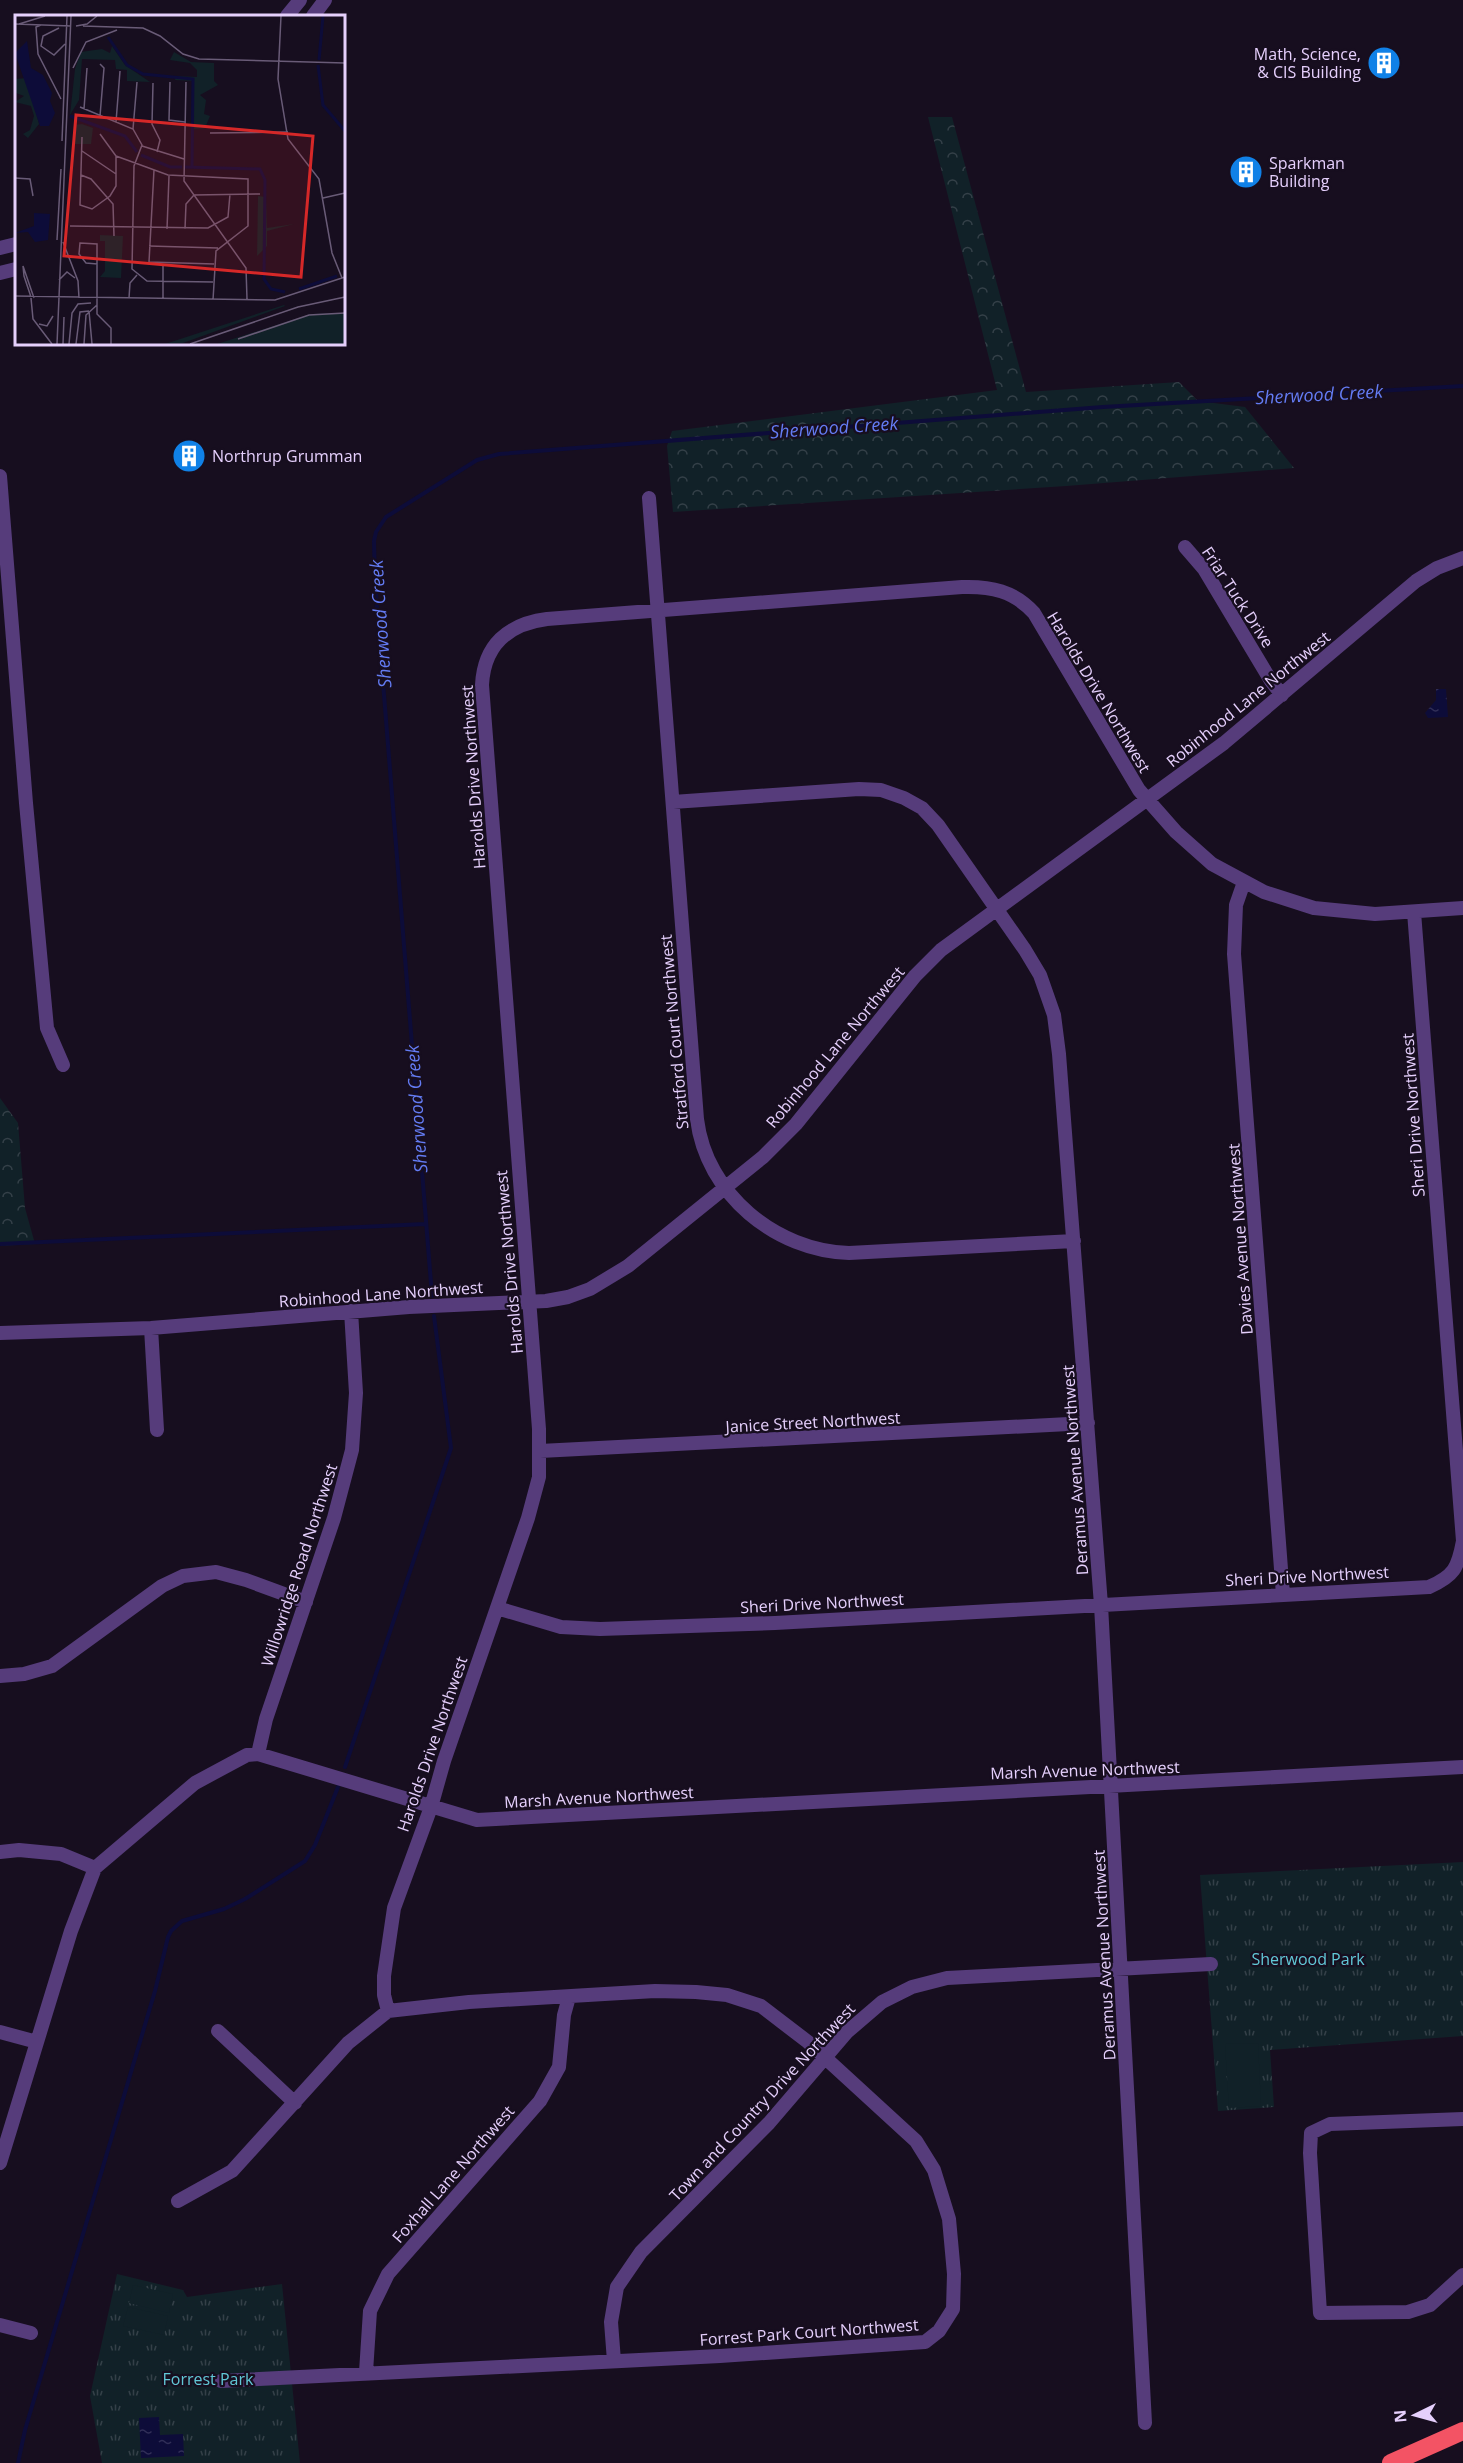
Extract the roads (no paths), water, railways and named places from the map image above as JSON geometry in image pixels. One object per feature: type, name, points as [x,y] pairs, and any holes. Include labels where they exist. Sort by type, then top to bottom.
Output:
[{"type":"highway","points":[[1391,2463],[1463,2431]]},
{"type":"street","points":[[288,15],[300,0]]},
{"type":"street","points":[[315,15],[325,0]]},
{"type":"street","points":[[0,248],[15,244]]},
{"type":"street","points":[[0,273],[15,269]]},
{"type":"street","points":[[0,476],[26,804],[47,1029],[63,1065]]},
{"type":"street","name":"Stratford Court Northwest","points":[[649,498],[698,1131],[706,1156],[725,1187],[750,1214],[771,1231],[795,1243],[820,1251],[849,1253],[1074,1241]]},
{"type":"street","name":"Friar Tuck Drive","points":[[1185,548],[1204,569],[1271,681],[1282,695]]},
{"type":"street","name":"Robinhood Lane Northwest","points":[[0,1333],[151,1328],[351,1311],[529,1302],[568,1297],[600,1283],[643,1255],[763,1157],[796,1124],[927,963],[955,938],[1147,801],[1282,695],[1416,581],[1437,568],[1463,558]]},
{"type":"street","name":"Harolds Drive Northwest","points":[[388,2011],[383,1988],[391,1921],[397,1896],[431,1807],[444,1761],[530,1512],[538,1477],[540,1451],[482,675],[494,647],[508,631],[521,624],[547,619],[962,587],[991,588],[1008,593],[1034,613],[1147,801],[1202,856],[1244,882],[1282,899],[1314,908],[1363,913],[1463,908]]},
{"type":"street","name":"Deramus Avenue Northwest","points":[[673,802],[859,789],[893,794],[913,802],[930,816],[996,908],[1036,969],[1054,1015],[1074,1241],[1101,1605],[1144,2423]]},
{"type":"street","name":"Davies Avenue Northwest","points":[[1244,882],[1236,905],[1234,954],[1283,1594]]},
{"type":"street","name":"Sheri Drive Northwest","points":[[497,1608],[561,1627],[600,1629],[775,1623],[1429,1587],[1448,1579],[1459,1562],[1463,1541],[1459,1435],[1414,912]]},
{"type":"street","name":"Willowridge Road Northwest","points":[[258,1754],[266,1719],[334,1518],[352,1450],[356,1393],[351,1311]]},
{"type":"street","points":[[151,1328],[157,1430]]},
{"type":"street","name":"Janice Street Northwest","points":[[540,1451],[1088,1423]]},
{"type":"street","points":[[0,1676],[24,1674],[52,1666],[162,1586],[183,1575],[216,1572],[246,1580],[306,1602]]},
{"type":"street","points":[[0,2163],[71,1931],[95,1868],[195,1783],[247,1755],[258,1754]]},
{"type":"street","name":"Marsh Avenue Northwest","points":[[258,1754],[477,1820],[1463,1767]]},
{"type":"street","points":[[0,1852],[19,1850],[62,1854],[95,1868]]},
{"type":"street","name":"Town and Country Drive Northwest","points":[[614,2361],[611,2322],[617,2288],[641,2252],[770,2123],[847,2032],[882,2002],[912,1987],[947,1978],[1211,1964]]},
{"type":"street","name":"Forrest Park Court Northwest","points":[[221,2381],[898,2345],[925,2342],[939,2331],[953,2309],[954,2274],[949,2219],[934,2170],[916,2141],[825,2058],[761,2006],[727,1995],[655,1992],[469,2002],[388,2011]]},
{"type":"street","name":"Foxhall Lane Northwest","points":[[366,2372],[370,2311],[388,2274],[540,2100],[559,2067],[564,2015],[569,1997]]},
{"type":"street","points":[[178,2200],[232,2171],[348,2043],[388,2011]]},
{"type":"street","points":[[219,2031],[295,2103]]},
{"type":"street","points":[[0,2032],[37,2042]]},
{"type":"street","points":[[1463,2119],[1329,2124],[1311,2133],[1310,2153],[1320,2313],[1408,2312],[1430,2305],[1463,2275]]},
{"type":"street","points":[[0,2325],[31,2333]]},
{"type":"water","points":[[1436,689],[1446,689],[1448,717],[1428,718],[1425,713],[1436,700]]},
{"type":"water","points":[[159,2417],[160,2435],[183,2434],[184,2456],[141,2458],[139,2418]]},
{"type":"waterway","name":"Sherwood Creek","points":[[432,1296],[375,582],[374,541],[376,532],[386,517],[477,460],[499,454],[1103,407],[1463,386]]},
{"type":"waterway","name":"Sherwood Creek","points":[[0,1244],[425,1224]]},
{"type":"waterway","points":[[345,1767],[451,1448],[434,1316]]},
{"type":"waterway","points":[[18,2463],[25,2430],[155,1991],[168,1937],[182,1921],[224,1909],[245,1899],[305,1861],[315,1845],[338,1787]]},
{"type":"place","name":"Math, Science, & CIS Building","points":[[1384,63]]},
{"type":"place","name":"Sparkman Building","points":[[1246,172]]},
{"type":"place","name":"Northrup Grumman","points":[[189,456]]},
{"type":"park label","name":"Sherwood Park","points":[[1308,1959]]},
{"type":"park label","name":"Forrest Park","points":[[208,2379]]}]
